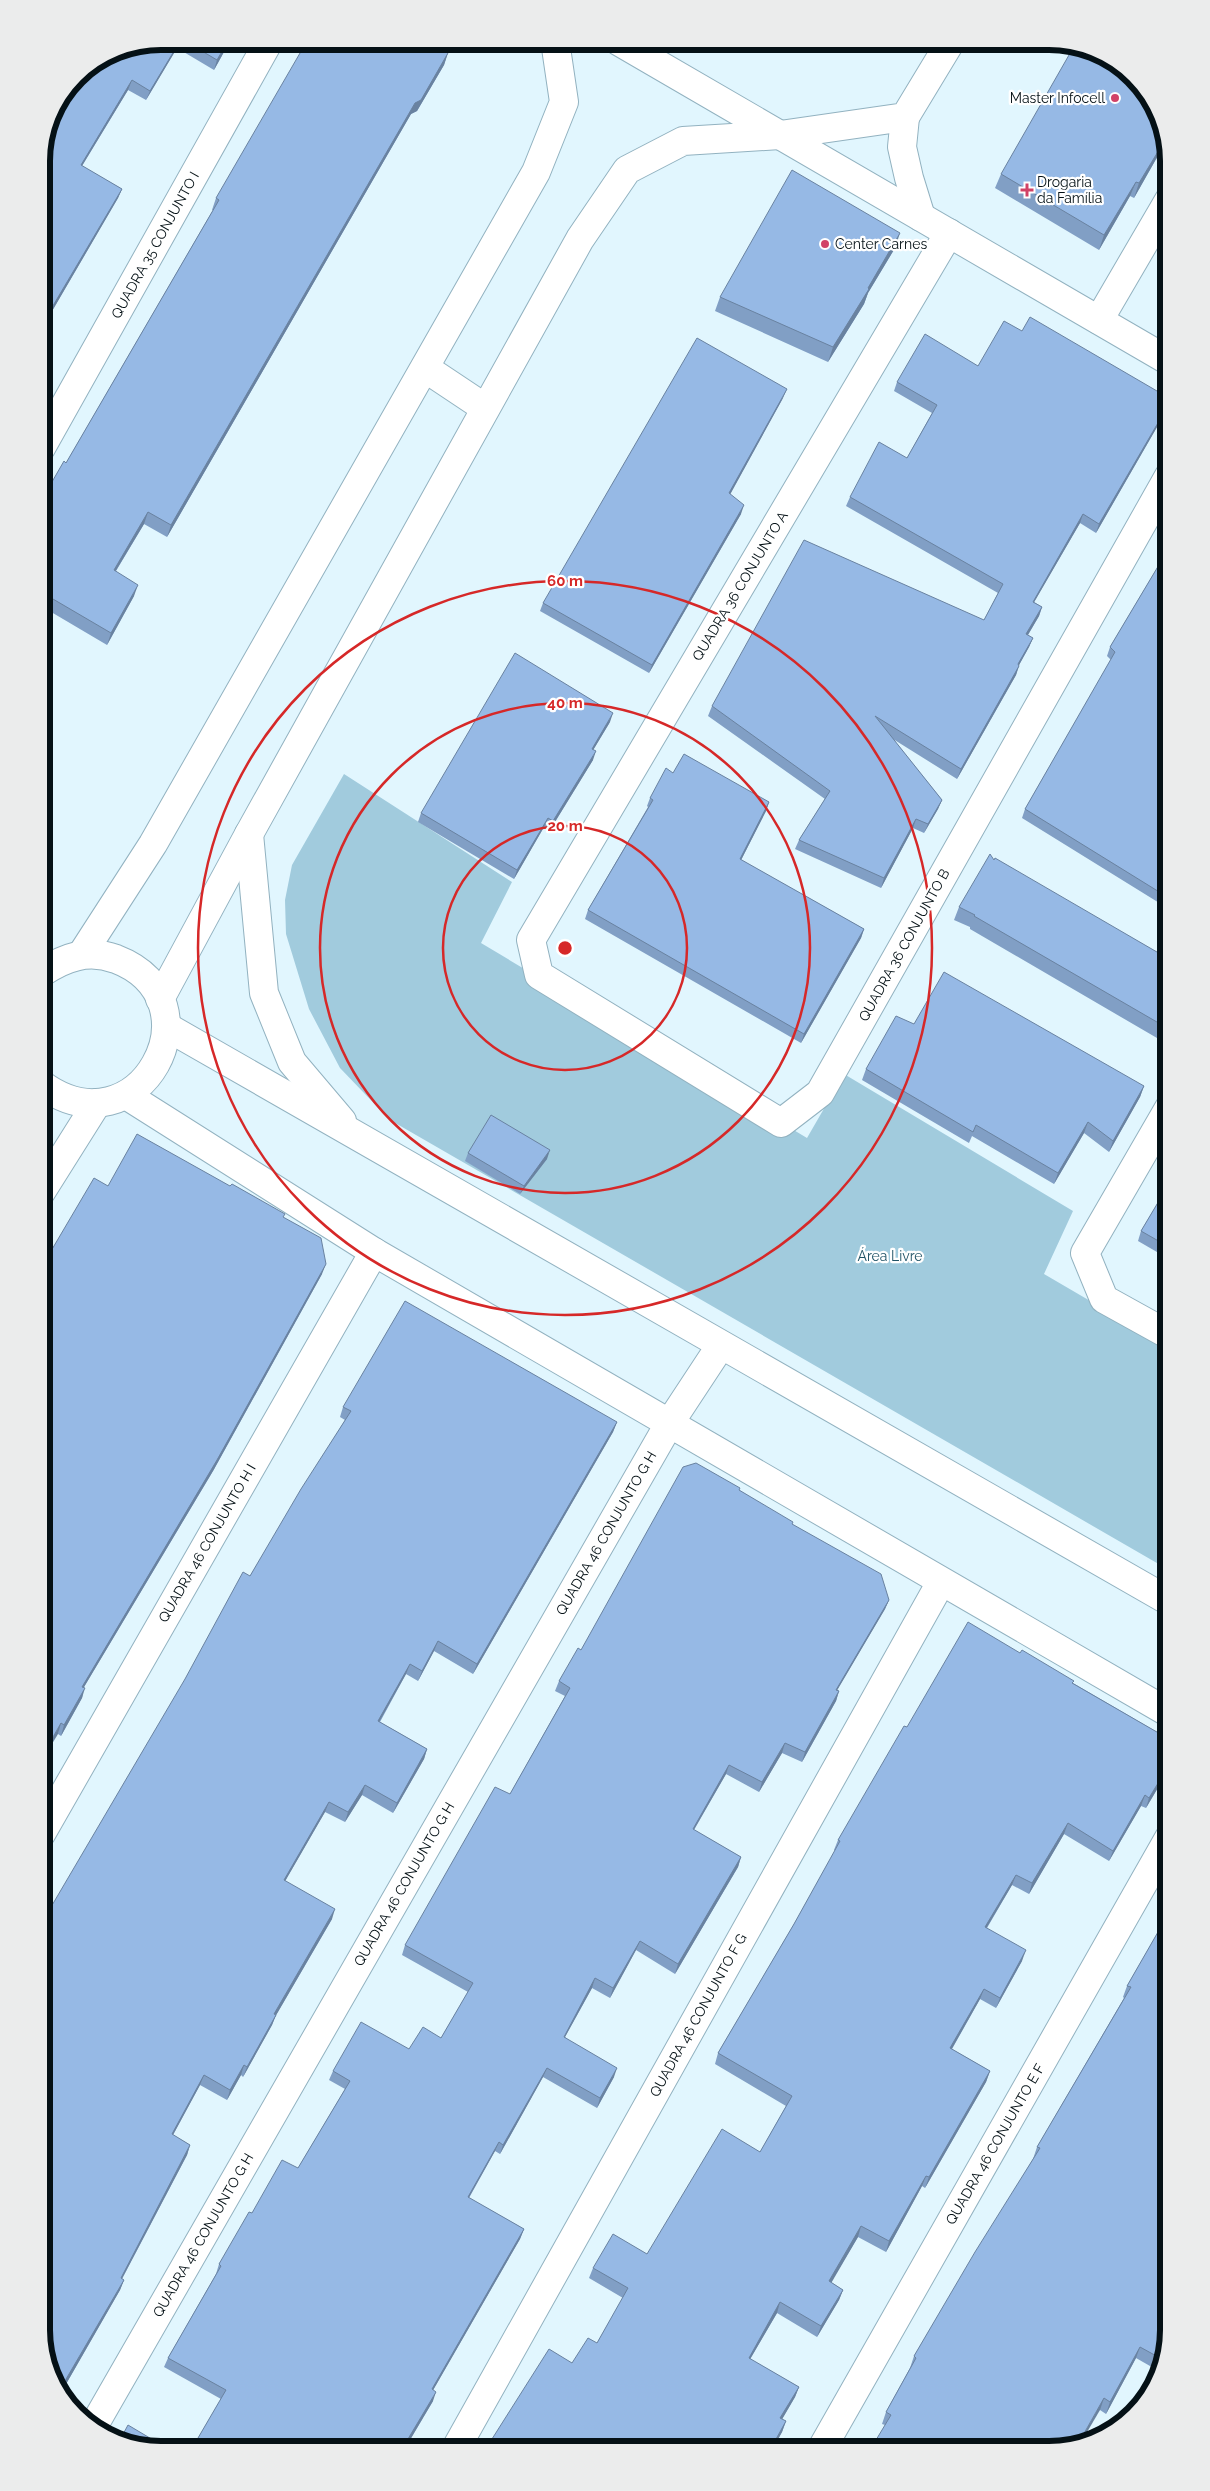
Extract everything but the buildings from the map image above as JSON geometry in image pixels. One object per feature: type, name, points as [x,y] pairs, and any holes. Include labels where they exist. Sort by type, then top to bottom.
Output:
[{"type":"street","name":"QUADRA 35 CONJUNTO I","points":[[50,434],[264,50]]},
{"type":"street","points":[[82,954],[153,844],[540,164],[564,102],[556,50]]},
{"type":"street","points":[[634,50],[1160,356]]},
{"type":"street","points":[[921,217],[908,178],[902,146],[905,117],[946,50]]},
{"type":"street","points":[[160,999],[249,834],[485,408],[580,239],[626,170],[683,140],[780,135],[905,117]]},
{"type":"street","points":[[1099,320],[1160,215]]},
{"type":"street","name":"QUADRA 36 CONJUNTO A","points":[[532,940],[949,233]]},
{"type":"street","points":[[425,368],[485,408]]},
{"type":"street","name":"QUADRA 36 CONJUNTO B","points":[[532,940],[539,975],[781,1122],[820,1093],[1160,492]]},
{"type":"street","points":[[249,834],[264,993],[292,1062],[354,1136]]},
{"type":"street","points":[[50,967],[58,961],[82,954],[106,955],[128,964],[147,979],[160,999],[167,1027],[164,1048],[156,1067],[143,1083],[126,1096],[97,1104],[75,1102],[50,1091]]},
{"type":"street","points":[[167,1027],[354,1136],[1160,1596]]},
{"type":"street","points":[[126,1096],[374,1252],[1160,1708]]},
{"type":"street","points":[[50,1178],[97,1104]]},
{"type":"street","points":[[1160,1124],[1085,1253],[1104,1299],[1160,1330]]},
{"type":"street","name":"QUADRA 46 CONJUNTO H I","points":[[50,1818],[374,1252]]},
{"type":"street","name":"QUADRA 46 CONJUNTO G H","points":[[96,2420],[669,1424],[721,1345]]},
{"type":"street","name":"QUADRA 46 CONJUNTO F G","points":[[460,2441],[941,1582]]},
{"type":"street","name":"QUADRA 46 CONJUNTO E F","points":[[826,2441],[1160,1854]]},
{"type":"green space","name":"Área Livre","points":[[344,774],[512,882],[481,943],[807,1138],[844,1074],[1073,1211],[1044,1274],[1160,1342],[1160,1565],[390,1120],[340,1068],[309,1009],[286,934],[285,900],[292,865]]},
{"type":"place","name":"Master Infocell","points":[[1115,98]]},
{"type":"place","name":"Drogaria da Família","points":[[1027,190]]},
{"type":"place","name":"Center Carnes","points":[[825,244]]}]
